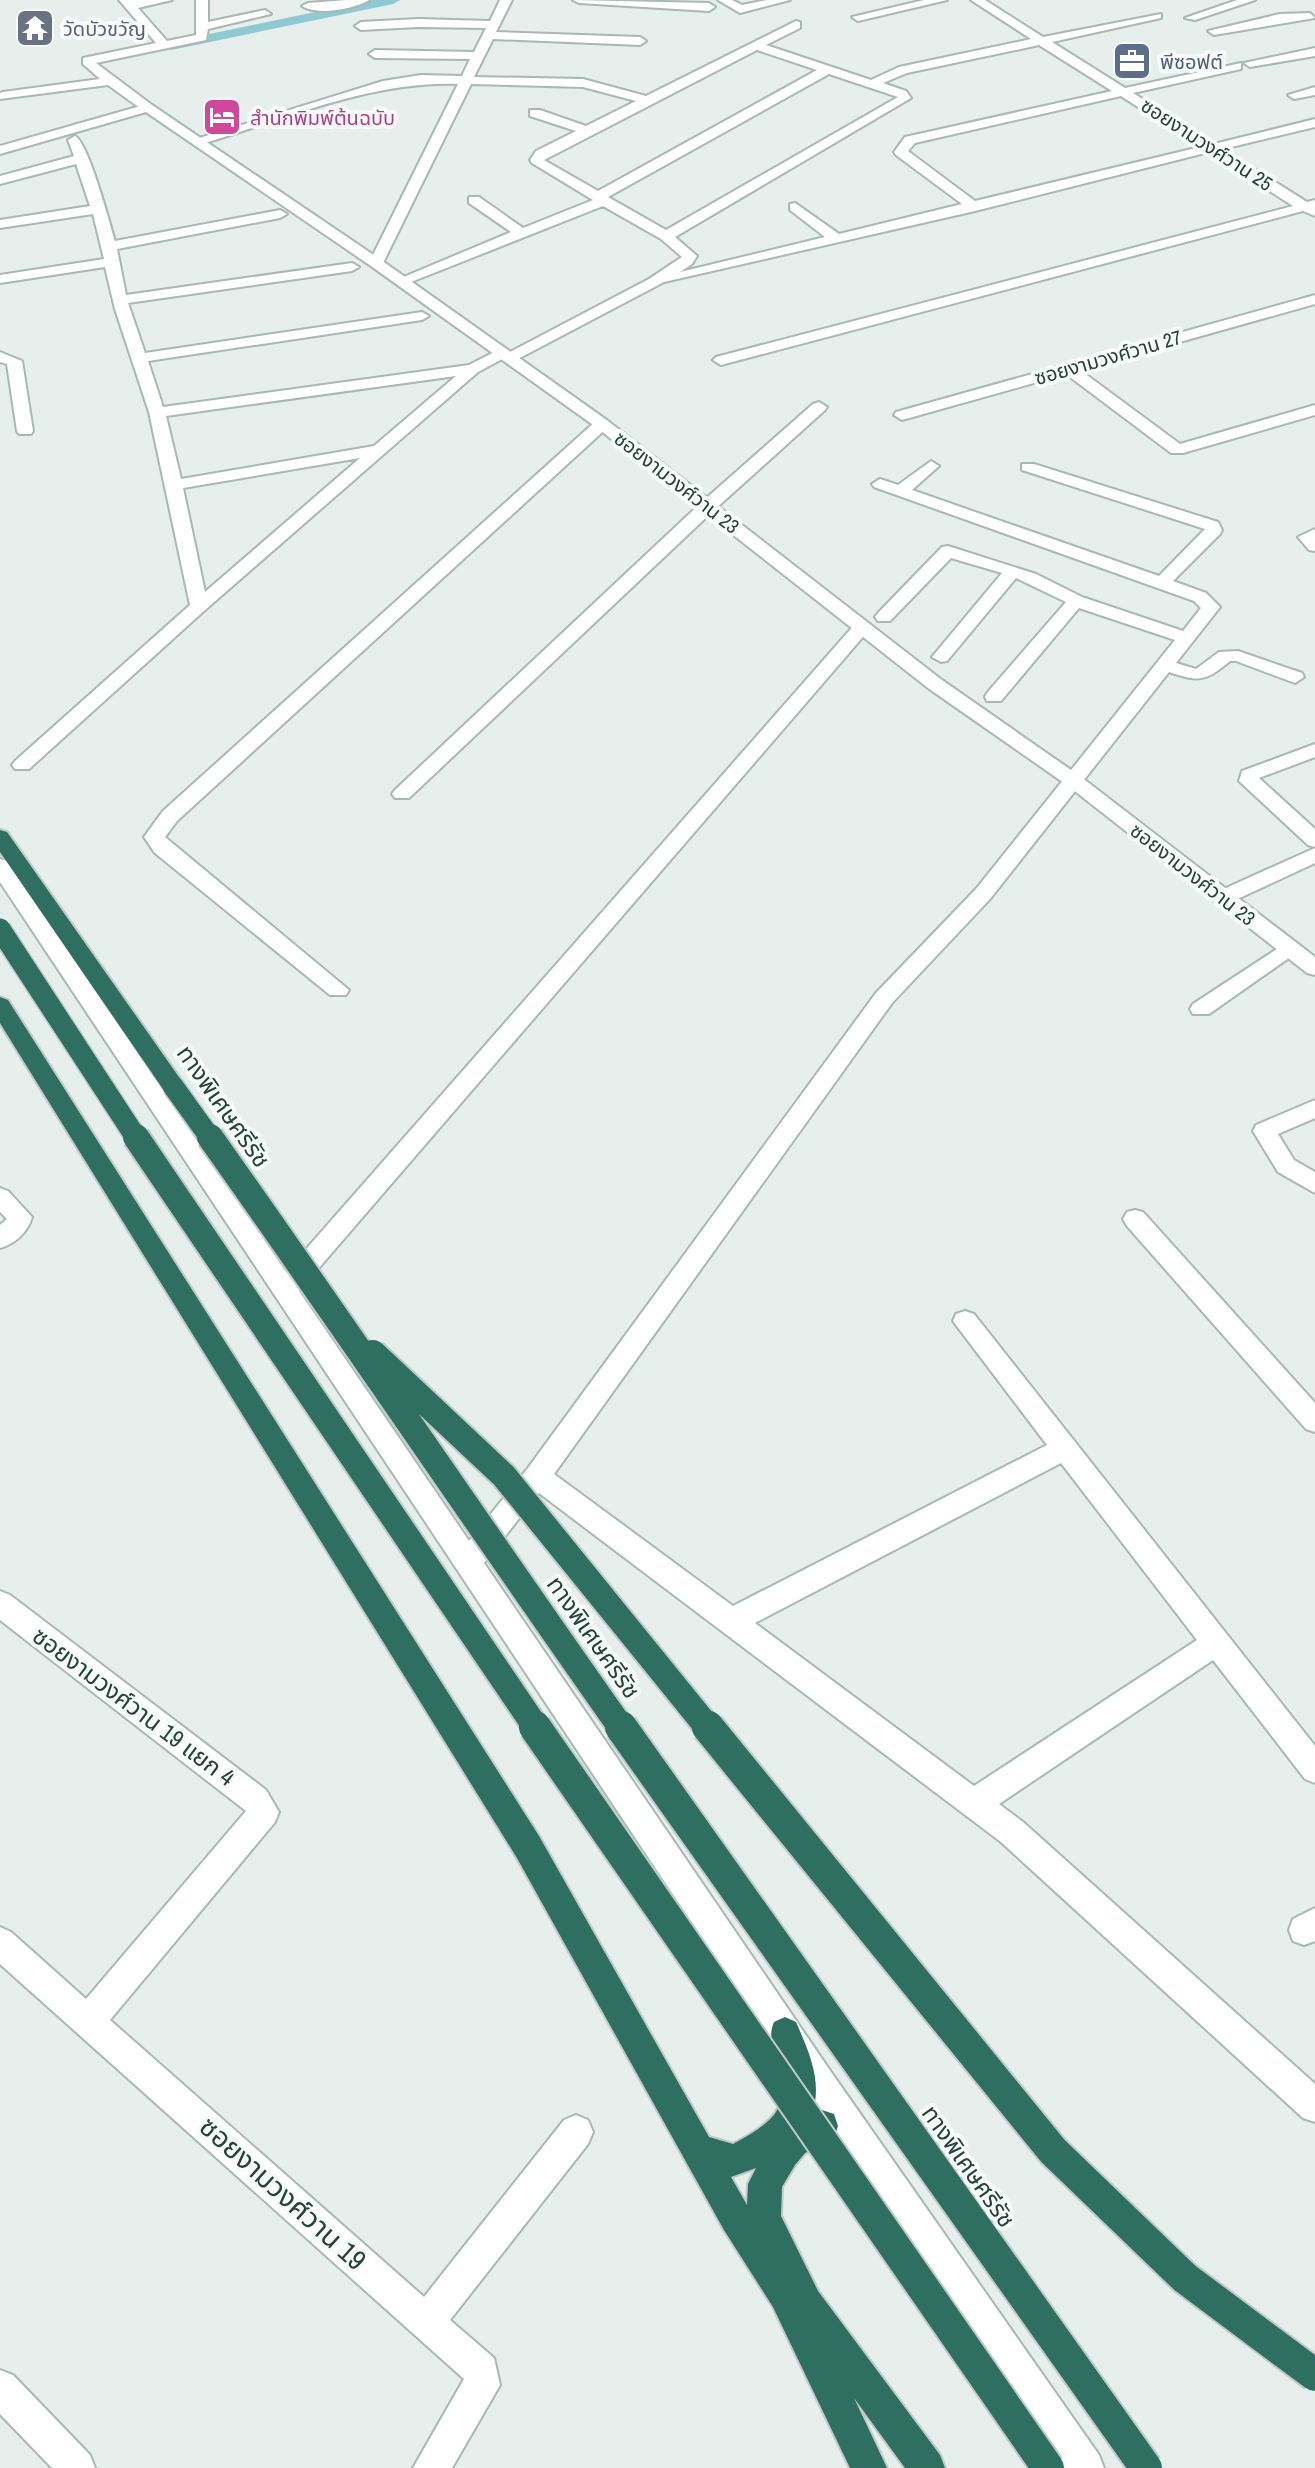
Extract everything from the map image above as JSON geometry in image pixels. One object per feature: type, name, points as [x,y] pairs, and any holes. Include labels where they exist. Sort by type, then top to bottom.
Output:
[{"type":"highway","name":"ทางพิเศษศรีรัช","points":[[0,837],[215,1147],[345,1327],[437,1467],[1146,2468]]},
{"type":"highway","points":[[0,929],[70,1040],[546,1743],[1048,2468]]},
{"type":"highway","points":[[0,1005],[368,1597],[528,1847],[698,2150],[795,2299],[927,2468]]},
{"type":"highway","points":[[345,1327],[504,1476],[1053,2151],[1185,2278],[1315,2375]]},
{"type":"highway","points":[[698,2150],[734,2161],[760,2149],[781,2133],[797,2113],[801,2086],[785,2033]]},
{"type":"highway","points":[[822,2126],[793,2141],[765,2184],[764,2218],[795,2299],[869,2468]]},
{"type":"street","points":[[128,3],[166,0]]},
{"type":"street","points":[[128,3],[164,45],[202,37],[202,0]]},
{"type":"street","points":[[308,6],[335,6],[363,0]]},
{"type":"street","points":[[376,263],[506,0]]},
{"type":"street","points":[[579,0],[709,7]]},
{"type":"street","points":[[724,0],[740,9],[784,0]]},
{"type":"street","points":[[858,17],[941,0]]},
{"type":"street","name":"ซอยงามวงศ์วาน 25","points":[[977,0],[1311,208]]},
{"type":"street","points":[[1191,18],[1249,0]]},
{"type":"street","points":[[1214,31],[1280,18],[1311,24],[1310,0]]},
{"type":"street","points":[[204,26],[265,14]]},
{"type":"street","points":[[871,84],[903,70],[1157,16]]},
{"type":"street","points":[[361,26],[418,23],[640,41]]},
{"type":"street","points":[[157,413],[473,369],[654,282],[690,256],[666,236],[537,160],[541,154],[796,25]]},
{"type":"street","name":"ซอยงามวงศ์วาน 23","points":[[164,45],[87,61],[109,81],[376,263],[602,424],[935,684],[1074,781],[1315,968]]},
{"type":"street","points":[[666,236],[905,98],[902,94],[755,45]]},
{"type":"street","points":[[975,207],[901,152],[903,147],[910,140],[1123,90],[1315,52]]},
{"type":"street","points":[[375,54],[479,56]]},
{"type":"street","points":[[401,281],[601,199],[826,70]]},
{"type":"street","points":[[197,141],[405,80],[465,78],[583,83],[647,100]]},
{"type":"street","points":[[3,96],[109,81]]},
{"type":"street","points":[[1294,95],[1315,91]]},
{"type":"street","points":[[0,150],[148,108]]},
{"type":"street","points":[[535,113],[587,131]]},
{"type":"street","points":[[654,282],[1315,123]]},
{"type":"street","points":[[75,140],[83,158],[121,300],[157,413],[199,606]]},
{"type":"street","points":[[0,180],[83,158]]},
{"type":"street","points":[[474,200],[521,233]]},
{"type":"street","points":[[795,207],[837,239]]},
{"type":"street","points":[[721,360],[1311,208]]},
{"type":"street","points":[[0,224],[98,209]]},
{"type":"street","points":[[0,279],[280,214]]},
{"type":"street","points":[[121,300],[352,267]]},
{"type":"street","name":"ซอยงามวงศ์วาน 27","points":[[902,415],[1315,299]]},
{"type":"street","points":[[139,358],[422,316]]},
{"type":"street","points":[[0,357],[14,361],[25,431]]},
{"type":"street","points":[[22,765],[199,606],[473,369]]},
{"type":"street","points":[[1069,369],[1177,450],[1315,410]]},
{"type":"street","points":[[402,794],[708,506],[819,407]]},
{"type":"street","points":[[338,990],[162,848],[154,837],[170,816],[602,424]]},
{"type":"street","points":[[173,485],[382,450]]},
{"type":"street","points":[[901,491],[931,466]]},
{"type":"street","points":[[1028,467],[1212,526],[1214,530],[1162,583]]},
{"type":"street","points":[[467,1564],[537,1476],[884,998],[983,894],[1211,607],[1200,597],[880,484]]},
{"type":"street","points":[[1315,534],[1306,537],[1315,546]]},
{"type":"street","points":[[884,617],[948,551],[1063,591],[1076,601],[1187,638]]},
{"type":"street","points":[[941,657],[1012,572]]},
{"type":"street","points":[[994,697],[1076,601]]},
{"type":"street","points":[[286,1290],[862,627]]},
{"type":"street","points":[[1165,665],[1195,675],[1205,673],[1225,656],[1238,656],[1295,677]]},
{"type":"street","points":[[1315,750],[1249,775],[1249,781],[1315,840]]},
{"type":"street","points":[[1224,897],[1315,855]]},
{"type":"street","points":[[0,866],[819,2084],[966,2300],[1018,2368],[1086,2468]]},
{"type":"street","points":[[1201,1009],[1289,948]]},
{"type":"street","points":[[1315,1108],[1264,1131],[1286,1166],[1315,1184]]},
{"type":"street","points":[[0,1197],[20,1217],[18,1224],[0,1239]]},
{"type":"street","points":[[1135,1219],[1315,1421]]},
{"type":"street","points":[[965,1321],[1066,1448],[1214,1644],[1315,1769]]},
{"type":"street","points":[[732,1621],[1066,1448]]},
{"type":"street","points":[[537,1476],[1012,1832],[1315,2106]]},
{"type":"street","name":"ซอยงามวงศ์วาน 19 แยก 4","points":[[0,1604],[256,1800],[264,1812],[89,2020]]},
{"type":"street","points":[[974,1803],[1214,1644]]},
{"type":"street","name":"ซอยงามวงศ์วาน 19","points":[[0,1943],[481,2371],[482,2385],[431,2468]]},
{"type":"street","points":[[819,2084],[822,2126],[858,2138]]},
{"type":"street","points":[[426,2322],[576,2132]]},
{"type":"street","points":[[0,2388],[77,2468]]},
{"type":"waterway","points":[[171,46],[393,0]]},
{"type":"place","name":"วัดบัวขวัญ","points":[[35,28]]},
{"type":"place","name":"พีซอฟต์","points":[[1132,61]]},
{"type":"place","name":"สำนักพิมพ์ต้นฉบับ","points":[[222,117]]}]
